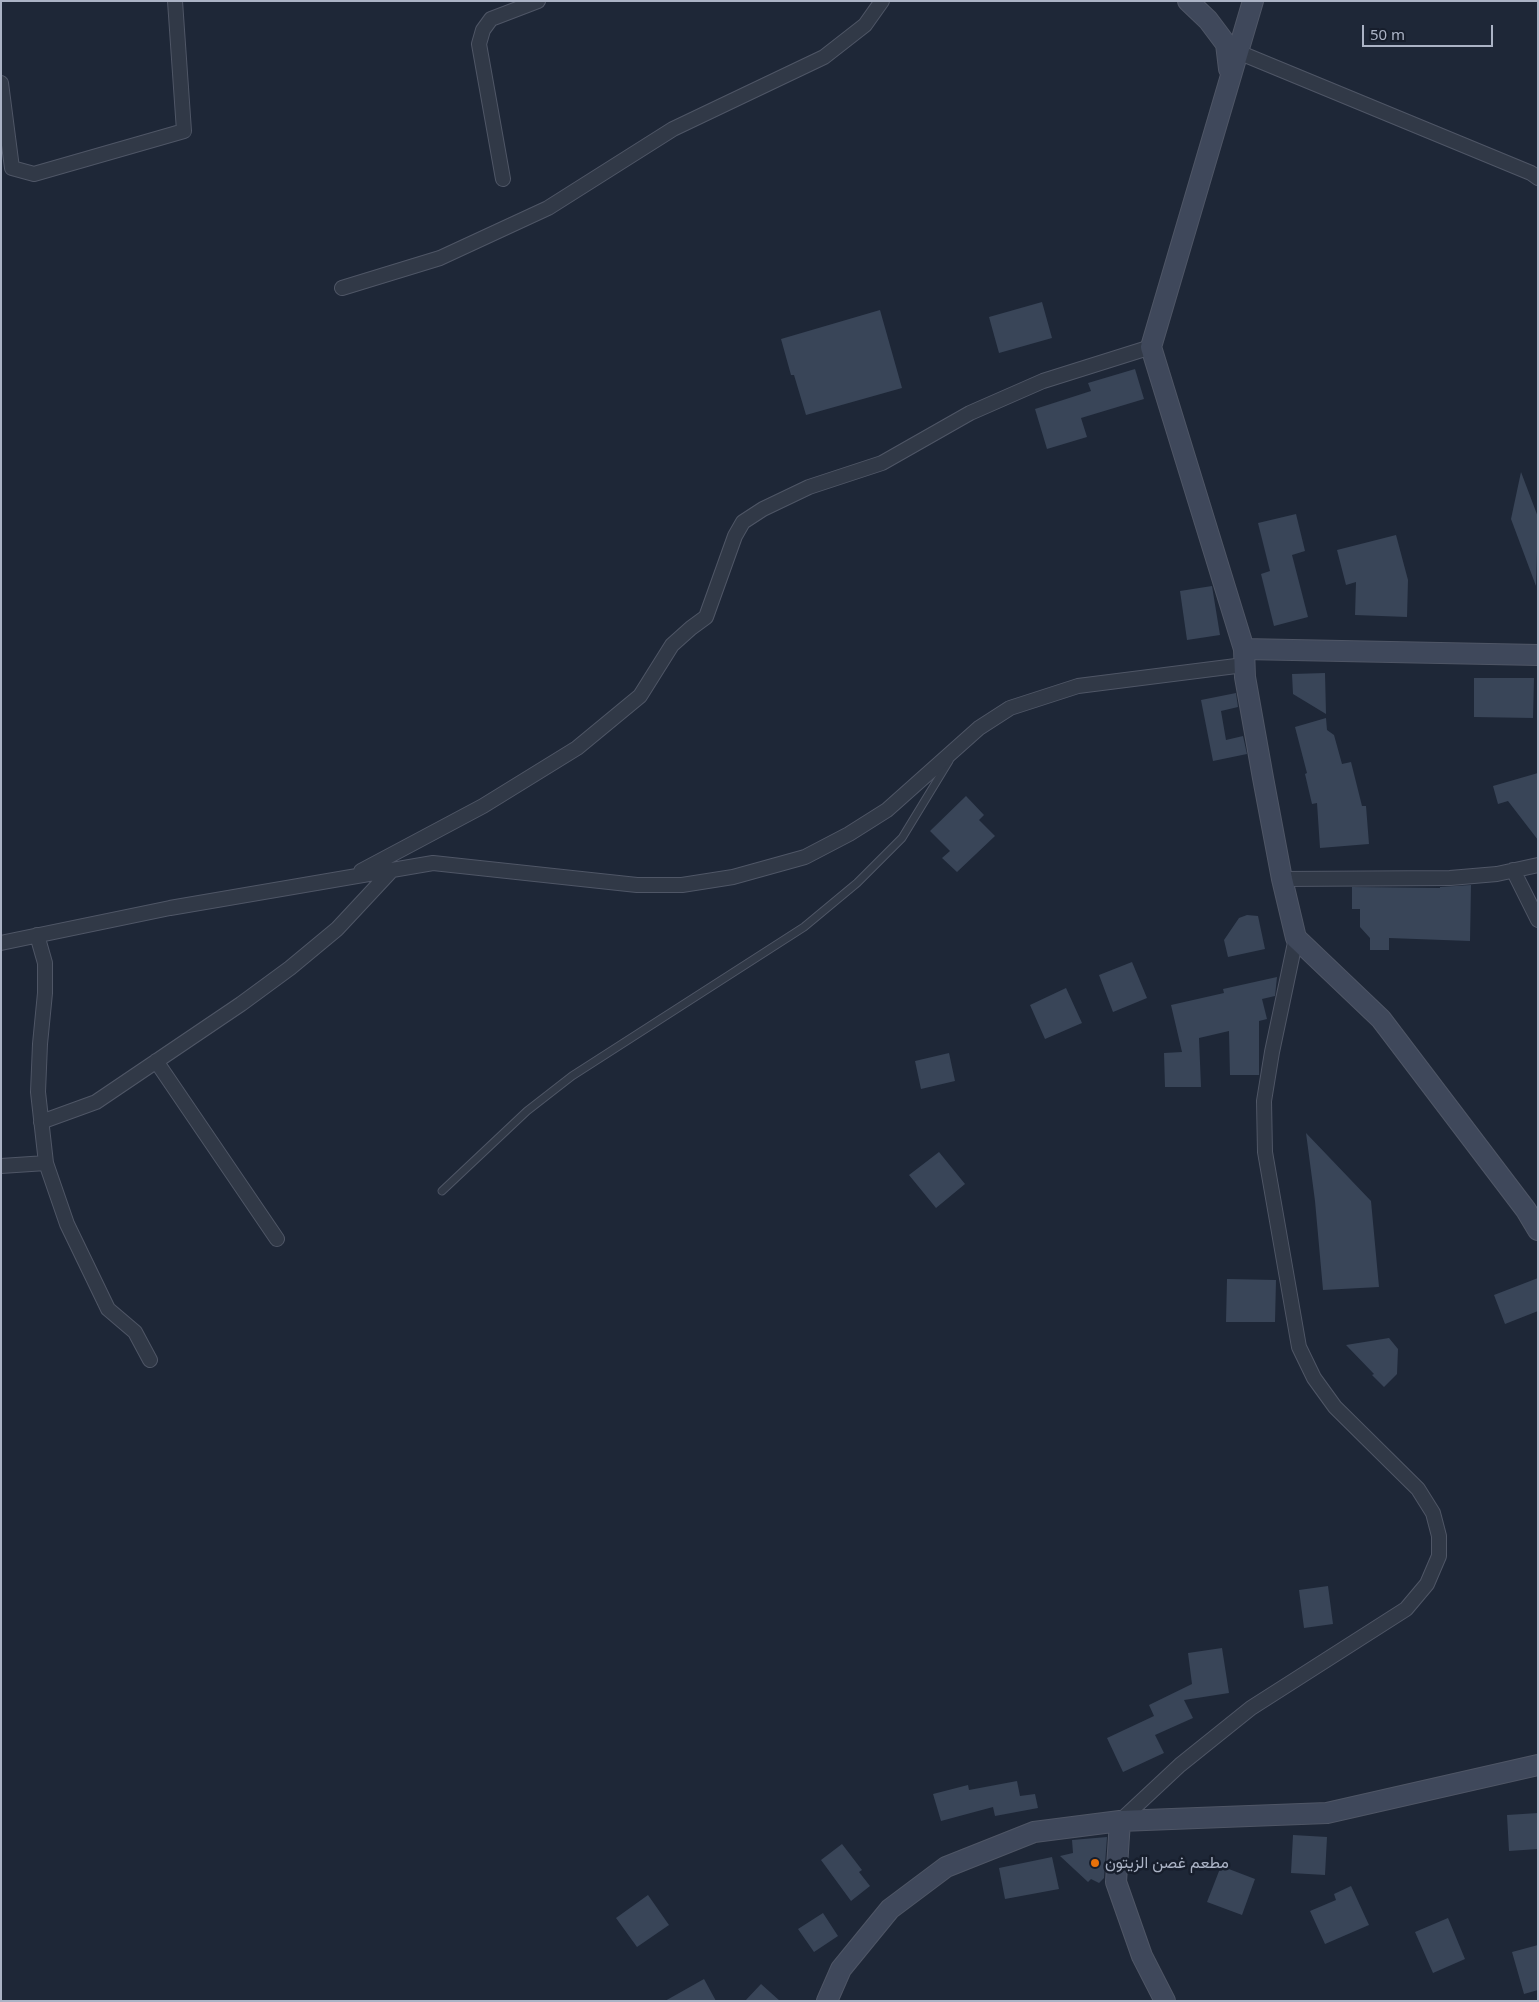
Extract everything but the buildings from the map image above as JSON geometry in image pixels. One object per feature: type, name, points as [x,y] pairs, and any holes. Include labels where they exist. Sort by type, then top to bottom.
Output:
[{"type":"street","points":[[1,83],[12,168],[34,174],[184,131],[176,1]]},
{"type":"street","points":[[503,179],[479,44],[483,30],[491,19],[538,1]]},
{"type":"street","points":[[342,288],[440,258],[548,208],[673,128],[824,58],[865,25],[882,1]]},
{"type":"street","points":[[1188,1],[1208,20],[1226,44],[1230,77]]},
{"type":"street","points":[[1165,2001],[1142,1956],[1116,1882],[1120,1821],[1180,1765],[1251,1708],[1406,1609],[1427,1584],[1439,1556],[1439,1536],[1433,1513],[1418,1489],[1335,1407],[1314,1378],[1298,1347],[1265,1152],[1264,1101],[1272,1052],[1296,938],[1282,879],[1245,677],[1244,657],[1151,347],[1253,1]]},
{"type":"street","points":[[1238,52],[1531,173],[1538,178]]},
{"type":"street","points":[[352,876],[483,806],[577,748],[640,696],[672,645],[706,617],[735,536],[744,522],[763,509],[809,487],[882,463],[970,413],[1043,381],[1151,347]]},
{"type":"street","points":[[1,943],[170,908],[434,863],[637,885],[682,885],[733,877],[805,857],[849,834],[887,810],[979,728],[1010,708],[1078,686],[1244,657],[1538,655]]},
{"type":"street","points":[[1282,879],[1450,878],[1496,874],[1538,864]]},
{"type":"street","points":[[41,1122],[96,1102],[241,1004],[290,968],[337,929],[392,870]]},
{"type":"street","points":[[1513,870],[1538,920]]},
{"type":"street","points":[[37,935],[45,964],[45,994],[38,1092],[46,1163],[67,1224],[108,1309],[135,1332],[150,1360]]},
{"type":"street","points":[[1296,938],[1381,1019],[1526,1210],[1538,1230]]},
{"type":"street","points":[[156,1061],[277,1239]]},
{"type":"street","points":[[1,1166],[46,1163]]},
{"type":"street","points":[[827,2001],[841,1969],[890,1909],[946,1867],[1034,1832],[1120,1821],[1327,1813],[1538,1765]]},
{"type":"lane","points":[[442,1191],[527,1111],[572,1076],[804,926],[857,883],[902,838],[958,746]]},
{"type":"place","name":"مطعم غصن الزيتون","points":[[1095,1863]]}]
